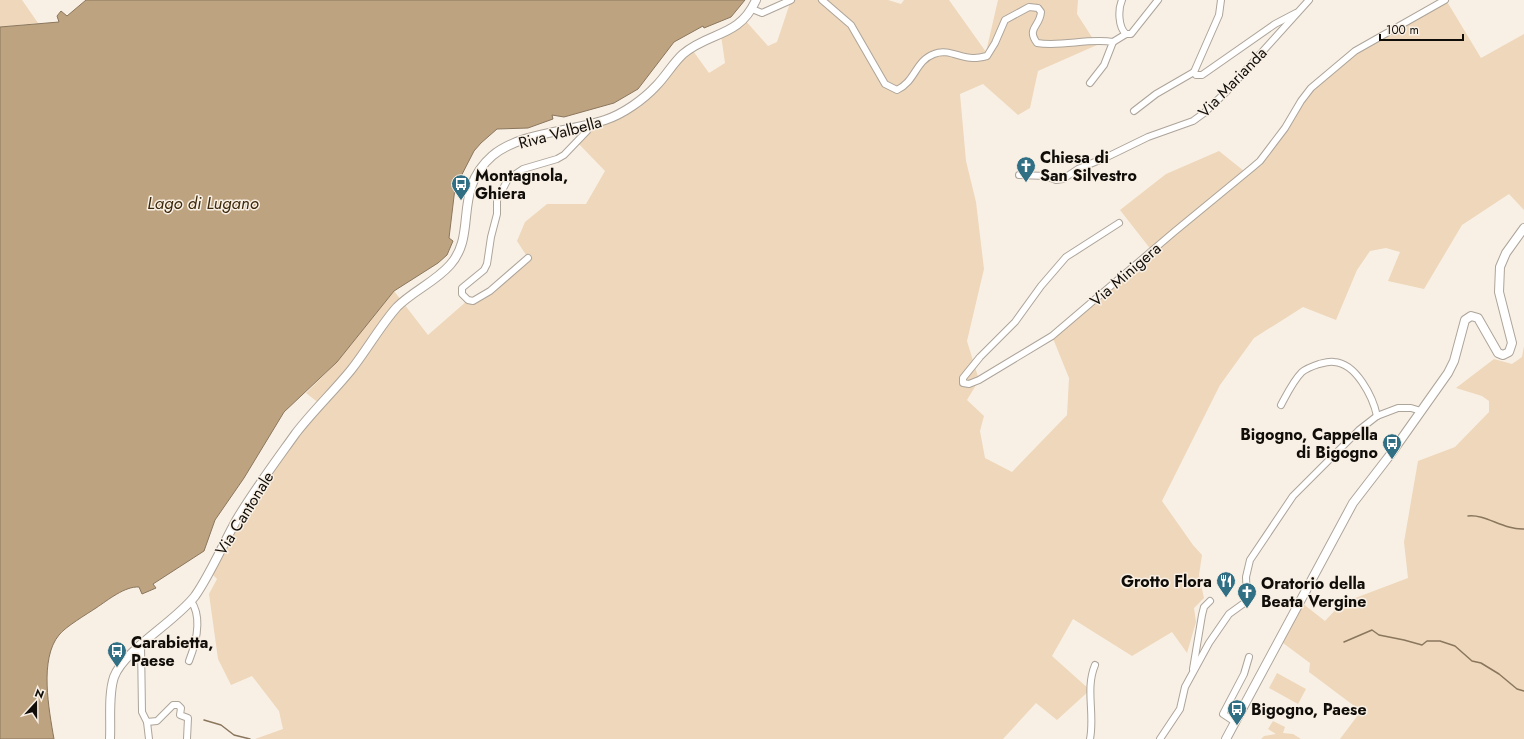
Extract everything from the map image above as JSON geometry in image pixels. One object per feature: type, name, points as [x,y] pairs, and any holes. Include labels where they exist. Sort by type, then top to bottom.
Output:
[{"type":"main road","name":"Riva Valbella","points":[[409,296],[446,269],[456,257],[463,239],[470,189],[476,175],[489,159],[506,146],[610,118],[627,109],[654,89],[683,54],[699,43],[734,28],[752,9],[756,0]]},
{"type":"main road","points":[[1226,739],[1352,503],[1421,411],[1451,367],[1464,324],[1468,318],[1474,316],[1481,321],[1498,353],[1507,354],[1511,348],[1512,344],[1499,292],[1500,267],[1506,253],[1524,228]]},
{"type":"main road","name":"Via Cantonale","points":[[110,739],[114,676],[126,659],[173,620],[195,596],[238,518],[293,438],[348,373],[392,313],[409,296]]},
{"type":"street","points":[[752,9],[762,13],[791,0]]},
{"type":"street","points":[[822,0],[851,24],[884,84],[897,90],[906,86],[922,61],[935,53],[950,53],[973,58],[987,56],[996,43],[1005,20],[1030,7],[1038,8],[1041,12],[1040,18],[1032,30],[1033,37],[1037,43],[1047,44],[1100,40],[1113,42]]},
{"type":"street","points":[[1122,0],[1120,19],[1122,31],[1126,34]]},
{"type":"street","points":[[1090,82],[1104,65],[1113,42],[1126,34],[1131,34],[1158,0]]},
{"type":"street","points":[[1134,111],[1156,94],[1194,72],[1219,14],[1221,0]]},
{"type":"street","name":"Via Marianda","points":[[1019,175],[1046,176],[1054,179],[1062,179],[1078,169],[1148,137],[1193,121],[1204,113],[1227,91],[1309,0]]},
{"type":"street","name":"Via Minigera","points":[[1119,224],[1066,257],[1041,286],[1015,322],[980,357],[963,378],[963,384],[969,384],[979,380],[1052,336],[1260,161],[1285,128],[1301,101],[1311,88],[1355,51],[1445,0]]},
{"type":"street","points":[[1194,72],[1196,75],[1202,75],[1286,17],[1297,13]]},
{"type":"street","points":[[528,258],[490,291],[472,301],[468,300],[462,294],[462,288],[484,270],[487,264],[491,237],[497,214],[497,200],[508,180],[523,169],[557,159],[564,155],[586,131],[590,124]]},
{"type":"street","points":[[1281,405],[1302,372],[1312,366],[1333,361],[1346,366],[1359,378],[1374,404],[1377,416]]},
{"type":"street","points":[[1160,739],[1180,709],[1185,687],[1193,670],[1225,618],[1247,601],[1245,591],[1249,564],[1293,496],[1359,430],[1377,416],[1388,410],[1398,408],[1410,408],[1421,411]]},
{"type":"street","points":[[189,661],[196,643],[197,633],[195,608],[190,601]]},
{"type":"street","points":[[1193,670],[1202,615],[1210,601]]},
{"type":"street","points":[[141,645],[142,712],[147,722],[149,739]]},
{"type":"street","points":[[1234,722],[1223,714],[1244,674],[1249,656]]},
{"type":"street","points":[[1090,739],[1092,725],[1090,680],[1094,665]]},
{"type":"street","points":[[147,722],[157,721],[173,705],[180,706],[180,715],[188,718],[187,739]]},
{"type":"shaded area","points":[[0,0],[22,0],[38,23],[0,27]]},
{"type":"shaded area","points":[[791,0],[888,0],[901,4],[904,0],[949,0],[986,52],[998,0],[1078,0],[1077,14],[1097,45],[1038,71],[1030,108],[1018,115],[983,84],[960,94],[966,161],[976,202],[984,269],[967,341],[979,380],[967,400],[984,416],[980,431],[985,458],[1012,472],[1067,415],[1069,378],[1052,336],[1152,251],[1120,210],[1166,174],[1219,151],[1244,171],[1253,167],[1301,101],[1355,51],[1446,0],[1481,58],[1524,34],[1524,210],[1509,194],[1462,225],[1424,289],[1388,281],[1400,252],[1386,248],[1370,251],[1357,270],[1336,320],[1303,307],[1254,338],[1220,385],[1162,501],[1193,545],[1202,555],[1199,575],[1204,598],[1194,608],[1196,622],[1187,653],[1172,632],[1132,656],[1073,619],[1052,656],[1090,690],[1057,720],[1036,703],[1003,739],[255,739],[283,729],[279,711],[252,676],[231,685],[218,659],[209,594],[217,579],[209,571],[238,518],[320,404],[306,393],[337,362],[394,291],[428,335],[468,300],[473,301],[528,258],[517,241],[525,222],[547,204],[586,204],[605,171],[577,142],[590,124],[624,111],[691,48],[709,73],[725,63],[721,35],[744,19],[768,46],[777,42]]},
{"type":"shaded area","points":[[1524,346],[1524,739],[1340,739],[1361,711],[1309,672],[1310,663],[1283,643],[1302,603],[1325,621],[1342,603],[1408,578],[1404,542],[1418,461],[1455,447],[1489,412],[1489,401],[1482,396],[1456,388],[1494,359],[1512,364],[1522,357]]},
{"type":"shaded area","points":[[1277,673],[1306,689],[1298,704],[1269,688]]},
{"type":"shaded area","points":[[1273,721],[1285,727],[1283,733],[1293,734],[1301,739],[1261,739],[1264,736],[1276,734],[1268,729]]},
{"type":"water","name":"Lago di Lugano","points":[[86,0],[745,0],[731,17],[704,28],[703,26],[674,42],[638,89],[614,103],[564,117],[552,115],[553,119],[528,128],[497,129],[481,143],[474,151],[455,188],[449,238],[453,241],[447,255],[438,263],[394,291],[337,362],[284,412],[244,478],[215,520],[204,551],[153,584],[156,588],[142,594],[139,587],[122,591],[76,621],[59,635],[53,645],[49,657],[47,671],[48,700],[54,739],[0,739],[0,27],[59,22],[57,16],[61,11],[67,16]]},
{"type":"waterway","points":[[1468,516],[1481,517],[1516,529],[1524,529]]},
{"type":"waterway","points":[[1344,642],[1372,630],[1379,635],[1422,645],[1427,641],[1440,641],[1455,646],[1472,661],[1481,663],[1499,674],[1517,689],[1524,691]]},
{"type":"waterway","points":[[204,720],[221,725],[234,735],[250,739]]},
{"type":"place","name":"Chiesa di San Silvestro","points":[[1026,183]]},
{"type":"place","name":"Montagnola, Ghiera","points":[[461,201]]},
{"type":"place","name":"Bigogno, Cappella di Bigogno","points":[[1392,460]]},
{"type":"place","name":"Grotto Flora","points":[[1226,598]]},
{"type":"place","name":"Oratorio della Beata Vergine","points":[[1247,609]]},
{"type":"place","name":"Carabietta, Paese","points":[[117,668]]},
{"type":"place","name":"Bigogno, Paese","points":[[1237,726]]}]
